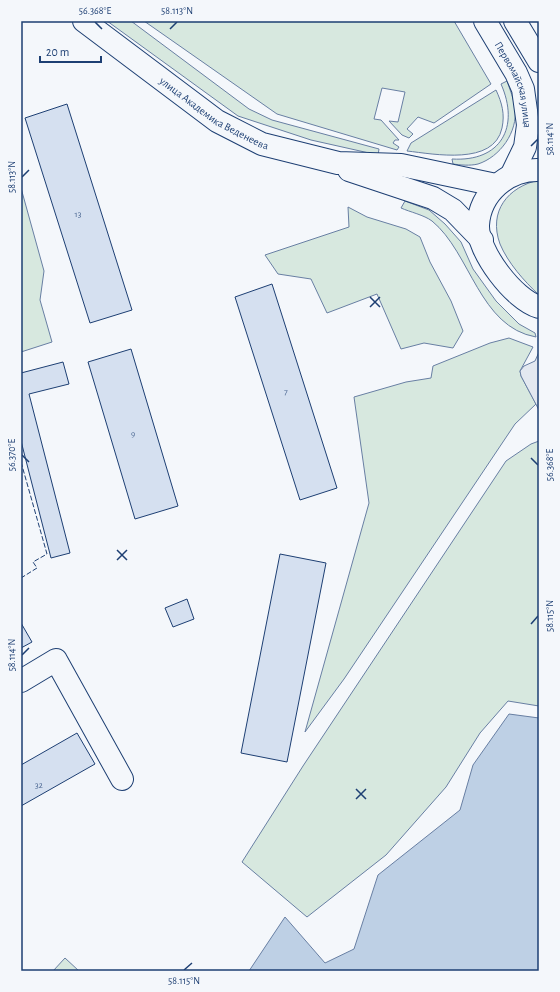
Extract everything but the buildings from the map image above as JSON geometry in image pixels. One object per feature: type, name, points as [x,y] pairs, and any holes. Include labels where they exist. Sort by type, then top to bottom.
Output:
[{"type":"street","name":"улица Академика Веденеева","points":[[84,21],[217,121],[262,144],[338,163]]},
{"type":"street","name":"Первомайская улица","points":[[482,240],[478,227],[480,213],[526,147],[528,125],[523,89],[516,73],[485,21]]},
{"type":"street","points":[[515,21],[539,61]]},
{"type":"street","points":[[338,163],[401,165],[504,180],[529,169],[539,170]]},
{"type":"street","points":[[338,163],[346,169],[433,198],[453,210],[482,240],[492,263],[506,283],[519,296],[532,305],[539,307]]},
{"type":"street","points":[[21,681],[56,660],[122,779]]},
{"type":"shaded area","points":[[107,21],[131,21],[249,109],[272,120],[379,149],[378,155],[311,140],[238,116]]},
{"type":"shaded area","points":[[144,21],[454,21],[491,84],[434,123],[418,117],[407,129],[413,134],[409,138],[402,135],[389,121],[398,122],[405,92],[382,88],[374,119],[381,120],[399,140],[395,140],[393,143],[399,147],[397,150],[277,114]]},
{"type":"shaded area","points":[[507,81],[514,101],[515,117],[514,126],[506,142],[500,150],[486,161],[468,165],[453,164],[452,159],[483,155],[494,148],[502,139],[507,127],[508,114],[506,100],[501,84]]},
{"type":"shaded area","points":[[496,90],[500,99],[503,123],[497,140],[488,148],[476,153],[462,155],[407,151],[411,143]]},
{"type":"shaded area","points":[[539,180],[539,295],[517,271],[503,251],[497,232],[497,221],[503,202],[510,195],[518,188]]},
{"type":"shaded area","points":[[21,188],[44,271],[40,300],[52,342],[21,352]]},
{"type":"shaded area","points":[[405,201],[429,210],[445,224],[461,242],[473,269],[496,301],[519,324],[535,333],[536,337],[517,330],[501,319],[488,304],[457,251],[445,235],[429,219],[401,208]]},
{"type":"shaded area","points":[[348,207],[367,217],[406,229],[420,237],[430,262],[451,301],[463,331],[453,348],[424,343],[401,349],[377,294],[327,313],[311,279],[278,274],[265,255],[349,227]]},
{"type":"shaded area","points":[[509,338],[533,347],[520,371],[521,376],[536,404],[515,424],[344,679],[305,732],[369,503],[354,397],[406,382],[431,378],[433,366],[490,343]]},
{"type":"shaded area","points":[[539,352],[539,410],[521,376],[520,371],[524,366],[535,361]]},
{"type":"shaded area","points":[[539,441],[539,706],[508,701],[480,733],[446,787],[386,855],[307,917],[242,862],[303,766],[506,461],[531,444]]},
{"type":"shaded area","points":[[65,958],[79,971],[53,971]]},
{"type":"water","points":[[509,714],[539,718],[539,971],[249,971],[285,917],[325,963],[354,949],[378,875],[460,810],[473,765]]},
{"type":"fence","points":[[21,462],[47,554],[33,562],[37,568],[21,578]]}]
